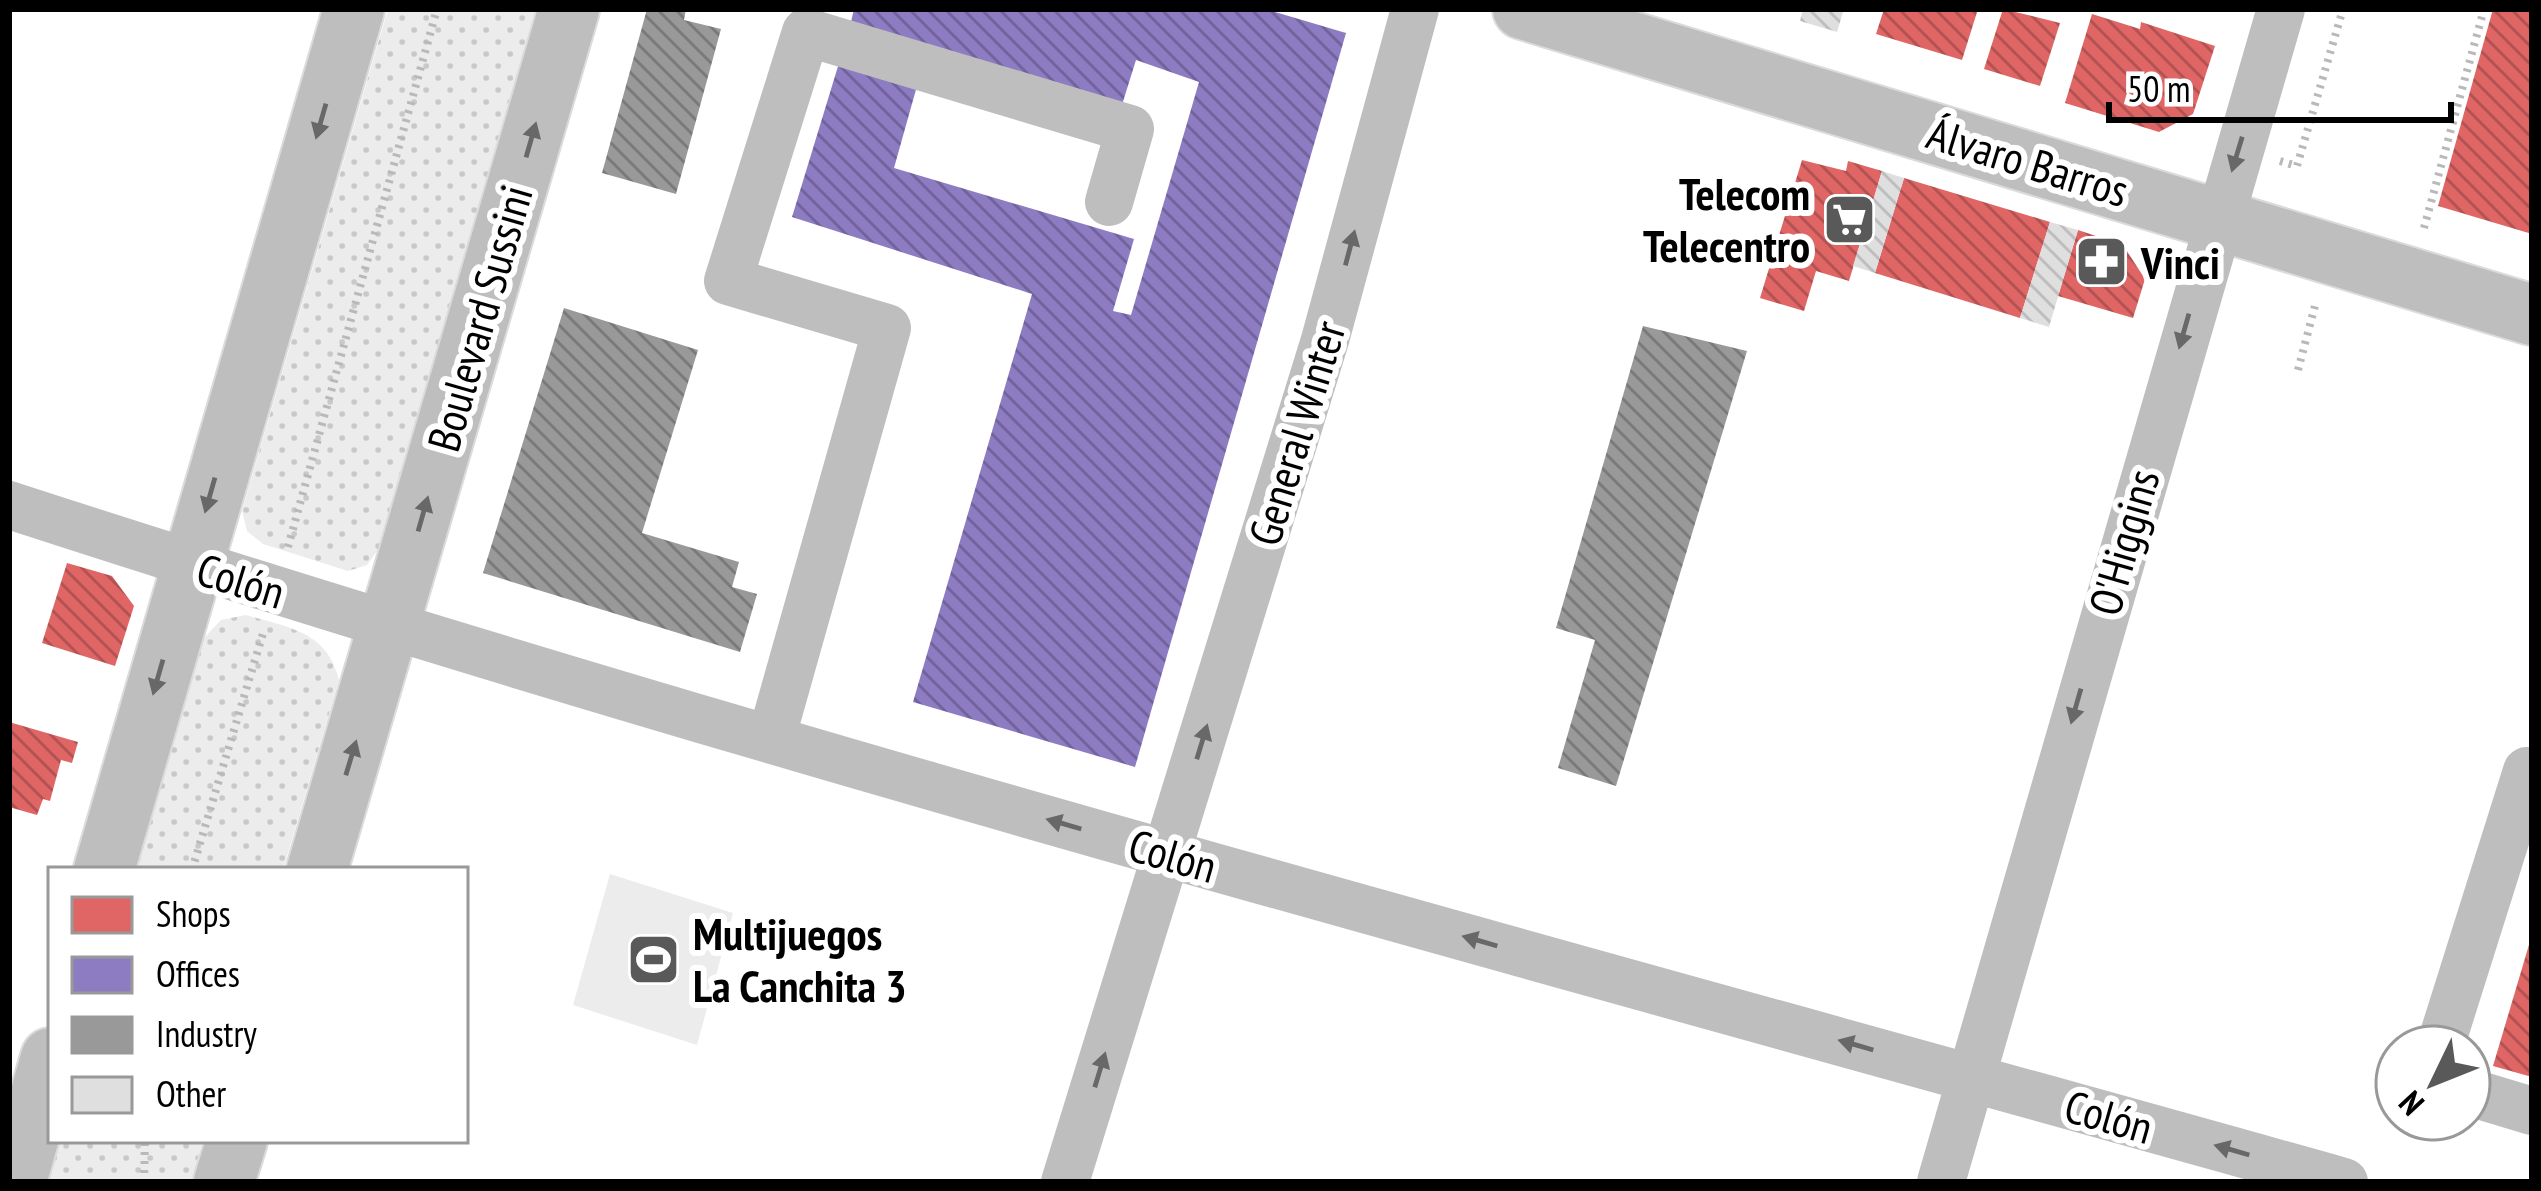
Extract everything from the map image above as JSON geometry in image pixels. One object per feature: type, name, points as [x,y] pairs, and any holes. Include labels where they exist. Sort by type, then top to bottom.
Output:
[{"type":"main road","points":[[105,867],[354,9]]},
{"type":"main road","name":"Boulevard Sussini","points":[[318,867],[568,9]]},
{"type":"main road","name":"Álvaro Barros","points":[[1523,9],[2532,315]]},
{"type":"main road","points":[[16,1182],[48,1069]]},
{"type":"main road","points":[[224,1182],[236,1143]]},
{"type":"street","name":"General Winter","points":[[1065,1182],[1325,340],[1415,9]]},
{"type":"street","name":"O'Higgins","points":[[1941,1182],[2281,9]]},
{"type":"street","points":[[771,739],[887,328],[728,281],[806,32],[1130,129],[1109,202]]},
{"type":"street","name":"Colón","points":[[9,505],[390,627],[1167,854],[2344,1182]]},
{"type":"street","points":[[2448,1023],[2527,771]]},
{"type":"street","points":[[2493,1099],[2532,1111]]},
{"type":"path","points":[[193,867],[276,590],[437,9]]},
{"type":"path","points":[[2410,276],[2484,9]]},
{"type":"path","points":[[2298,370],[2330,253]]},
{"type":"path","points":[[144,1182],[145,1143]]},
{"type":"shaded area","points":[[388,9],[536,9],[378,550],[367,565],[348,571],[263,544],[247,531],[242,511]]},
{"type":"shaded area","points":[[246,615],[304,634],[325,651],[339,680],[284,867],[138,867],[203,639],[221,620]]},
{"type":"shaded area","name":"Multijuegos La Canchita 3","points":[[610,874],[733,913],[697,1045],[573,1005]]},
{"type":"shaded area","points":[[59,1143],[202,1143],[191,1182],[48,1182]]},
{"type":"building: Shops","points":[[1884,9],[1978,9],[1962,60],[1876,34]]},
{"type":"building: Shops","points":[[2003,9],[2060,23],[2040,86],[1984,69]]},
{"type":"building: Shops","points":[[2493,9],[2532,9],[2532,234],[2438,206]]},
{"type":"building: Shops","points":[[2092,14],[2140,29],[2141,22],[2215,46],[2193,114],[2159,132],[2065,103]]},
{"type":"building: Shops","points":[[1802,160],[1846,171],[1848,161],[1882,171],[1849,281],[1816,271],[1804,311],[1760,298]]},
{"type":"building: Shops","points":[[1904,178],[2050,222],[2020,318],[1875,273]]},
{"type":"building: Shops","name":"Vinci","points":[[2078,230],[2123,245],[2145,279],[2133,318],[2058,296]]},
{"type":"building: Shops","points":[[67,563],[112,576],[134,606],[115,666],[42,643]]},
{"type":"building: Shops","points":[[9,722],[78,742],[72,763],[61,760],[50,801],[43,799],[37,815],[9,807]]},
{"type":"building: Shops","points":[[2531,938],[2532,938],[2532,1077],[2493,1066]]},
{"type":"building: Offices","points":[[854,9],[1265,9],[1346,33],[1135,767],[913,702],[1032,294],[792,217],[839,63],[917,86],[894,168],[1134,239],[1113,311],[1131,315],[1199,82],[1136,60],[1121,108],[850,26]]},
{"type":"building: Industry","points":[[647,9],[686,9],[684,20],[721,29],[676,194],[602,173]]},
{"type":"building: Industry","points":[[564,308],[698,350],[642,533],[739,562],[732,587],[757,594],[740,652],[483,573]]},
{"type":"building: Industry","points":[[1643,326],[1747,351],[1616,786],[1558,768],[1595,640],[1556,628]]},
{"type":"building: Other","points":[[1803,9],[1844,9],[1837,32],[1800,21]]},
{"type":"building: Other","points":[[1882,171],[1904,178],[1875,273],[1853,266]]},
{"type":"building: Other","points":[[2050,222],[2078,230],[2049,327],[2020,318]]},
{"type":"place","name":"Telecom Telecentro","points":[[1849,219]]},
{"type":"place","name":"Vinci","points":[[2102,262]]},
{"type":"place","name":"Multijuegos La Canchita 3","points":[[654,959]]}]
